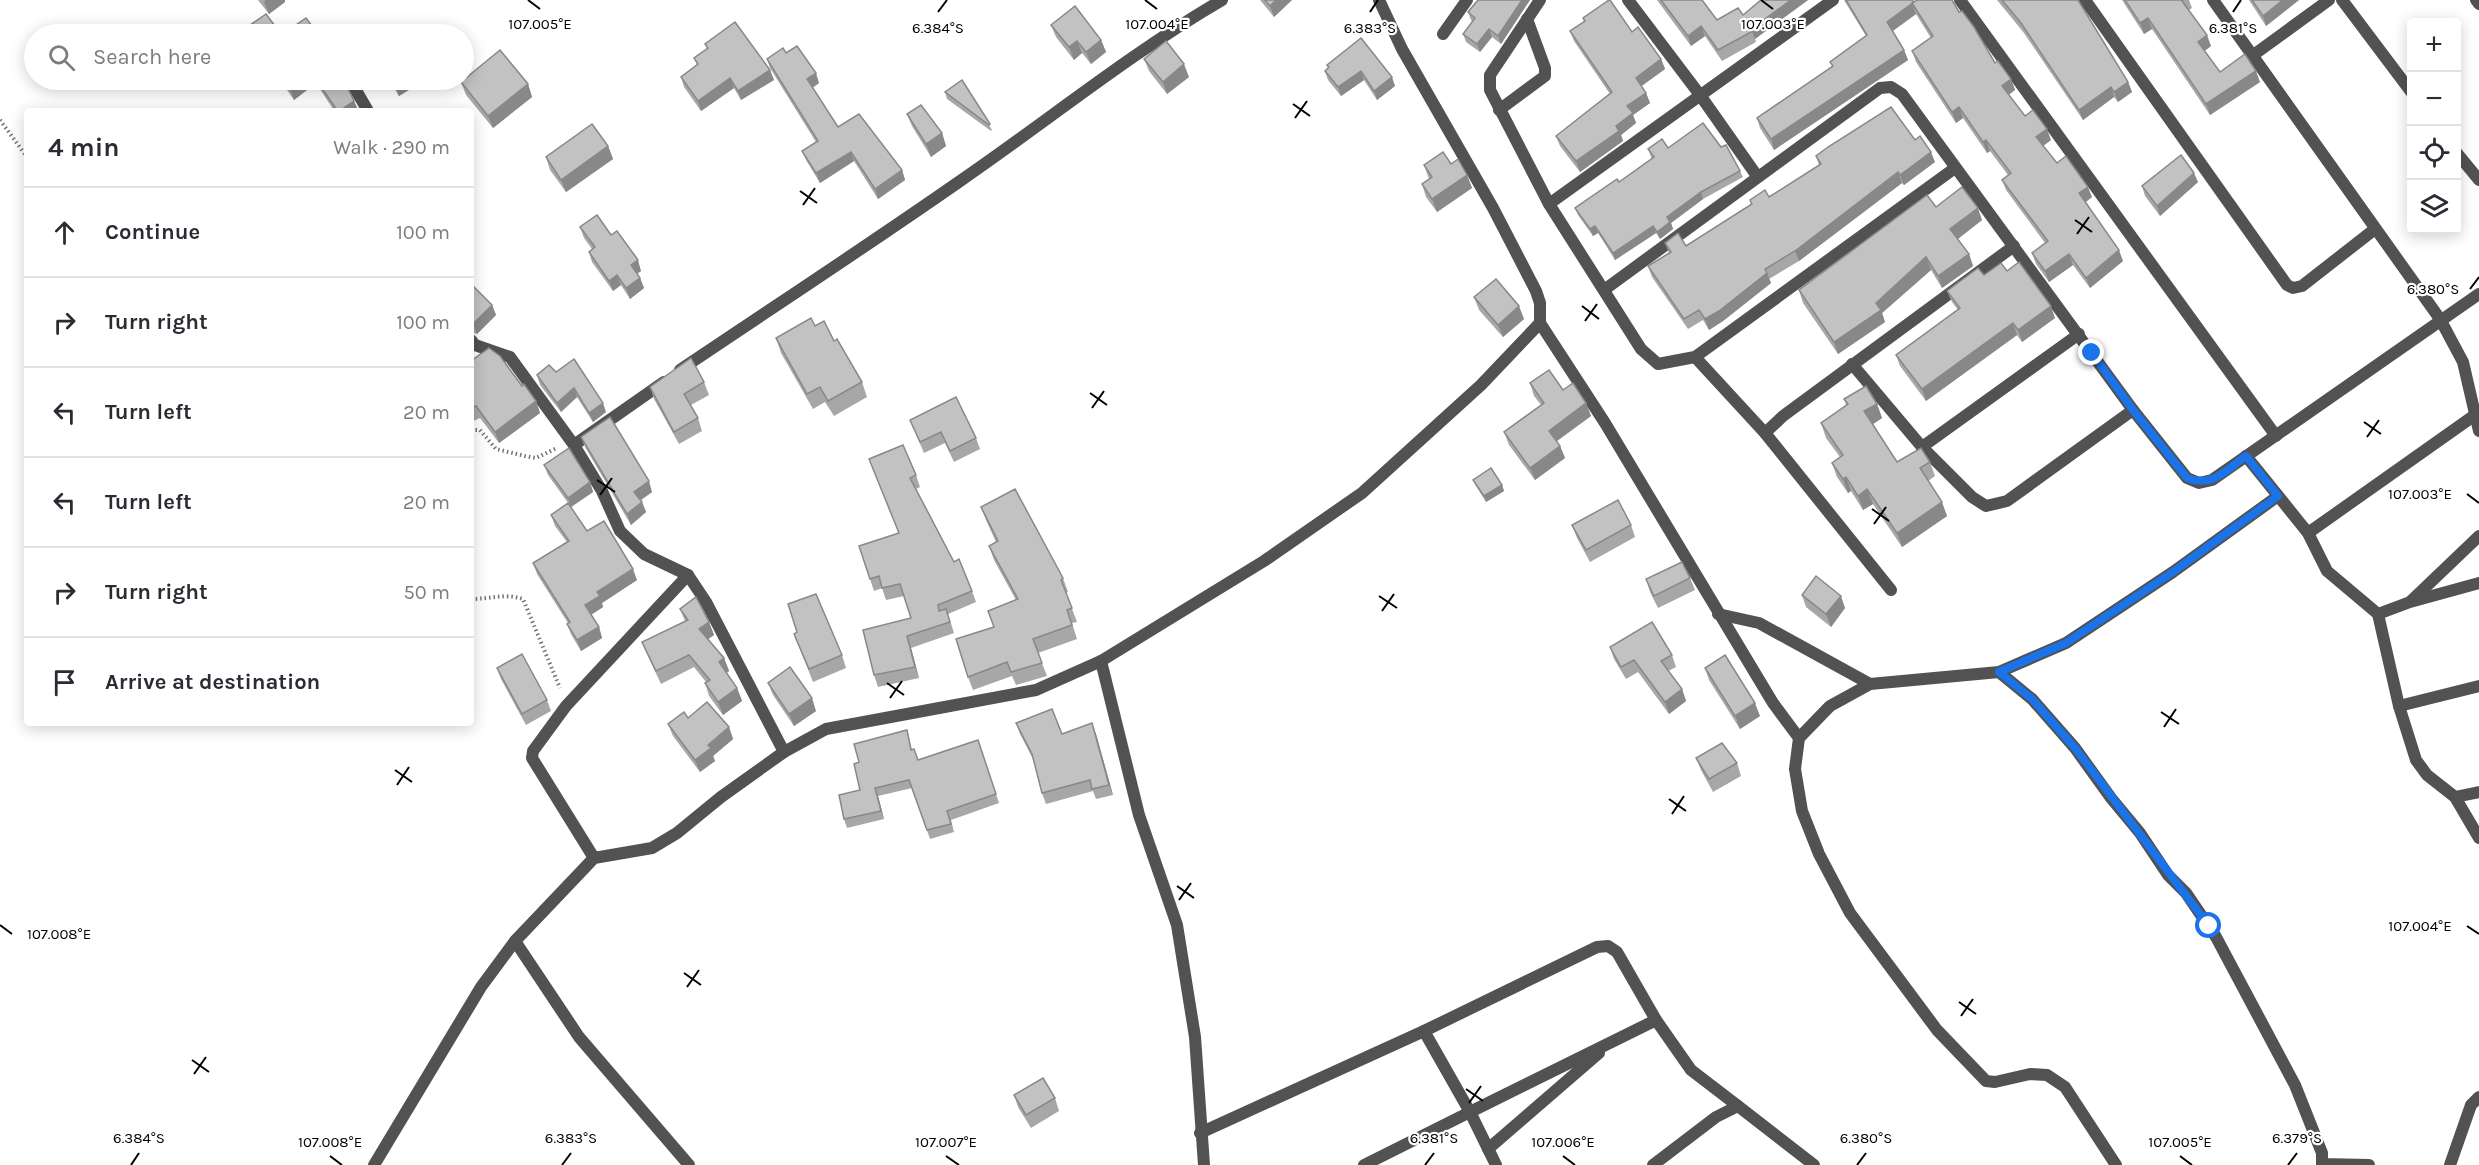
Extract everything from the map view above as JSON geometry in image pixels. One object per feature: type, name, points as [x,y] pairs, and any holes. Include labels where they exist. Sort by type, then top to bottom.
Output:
[{"type":"street","points":[[1379,0],[1402,49],[1493,208],[1536,291],[1540,303],[1540,323],[1605,423],[1773,703],[1799,738]]},
{"type":"street","points":[[1443,33],[1463,5],[1450,0]]},
{"type":"street","points":[[1540,0],[1490,75],[1490,90],[1549,204],[1649,358],[1658,364],[1695,357],[1955,168]]},
{"type":"street","points":[[1628,0],[1700,95],[1757,176]]},
{"type":"street","points":[[1549,204],[1833,0]]},
{"type":"street","points":[[1960,0],[2276,436]]},
{"type":"street","points":[[2085,0],[2287,285],[2294,288],[2302,286],[2375,229]]},
{"type":"street","points":[[2213,0],[2440,319],[2463,362],[2479,431]]},
{"type":"street","points":[[2252,56],[2329,0]]},
{"type":"street","points":[[2342,0],[2407,86]]},
{"type":"street","points":[[2476,0],[2479,4]]},
{"type":"street","points":[[572,443],[964,178],[1104,75],[1218,1]]},
{"type":"street","points":[[1499,110],[1545,76],[1545,68],[1527,19]]},
{"type":"street","points":[[1604,290],[1757,176],[1885,87],[1891,87],[1902,94],[2133,410],[2187,478],[2199,483],[2212,480],[2479,294]]},
{"type":"street","points":[[356,90],[366,108]]},
{"type":"street","points":[[2461,157],[2479,180]]},
{"type":"street","points":[[1765,433],[1852,364],[2013,246]]},
{"type":"street","points":[[374,1165],[481,987],[515,940],[594,858],[652,848],[784,752],[826,729],[1036,690],[1101,661],[1264,561],[1362,493],[1481,385],[1540,323]]},
{"type":"street","points":[[1922,447],[2079,334]]},
{"type":"street","points":[[474,344],[510,357],[572,443],[602,491],[620,531],[644,554],[688,575],[706,602],[784,752]]},
{"type":"street","points":[[1695,357],[1765,433],[1891,590]]},
{"type":"street","points":[[1852,364],[1922,447],[1980,503],[1986,506],[2007,501],[2133,410]]},
{"type":"street","points":[[2308,533],[2475,415]]},
{"type":"street","points":[[2246,456],[2308,533],[2327,571],[2378,614],[2399,706],[2416,760],[2427,775],[2455,797],[2479,838]]},
{"type":"street","points":[[2116,1165],[2065,1087],[2048,1075],[2030,1074],[1995,1082],[1986,1080],[1937,1030],[1888,967],[1850,913],[1820,854],[1802,811],[1795,769],[1799,738],[1830,706],[1870,684],[1999,672],[2066,643],[2173,572],[2278,496]]},
{"type":"street","points":[[2410,602],[2479,536]]},
{"type":"street","points":[[594,858],[532,758],[535,745],[566,706],[688,575]]},
{"type":"street","points":[[2378,614],[2410,602],[2479,584]]},
{"type":"street","points":[[1718,614],[1759,622],[1870,684]]},
{"type":"street","points":[[1101,661],[1139,815],[1177,925],[1195,1037],[1204,1165]]},
{"type":"street","points":[[1999,672],[2032,699],[2075,748],[2216,936],[2295,1085],[2322,1153],[2322,1165],[2369,1165]]},
{"type":"street","points":[[2399,706],[2479,686]]},
{"type":"street","points":[[2455,797],[2479,792]]},
{"type":"street","points":[[515,940],[579,1036],[689,1165]]},
{"type":"street","points":[[1200,1133],[1424,1031],[1597,947],[1608,946],[1617,952],[1656,1020],[1691,1070],[1814,1165]]},
{"type":"street","points":[[1364,1165],[1656,1020]]},
{"type":"street","points":[[1424,1031],[1470,1112],[1496,1165]]},
{"type":"street","points":[[1488,1149],[1614,1041]]},
{"type":"street","points":[[2450,1165],[2471,1105],[2479,1096]]},
{"type":"street","points":[[1653,1165],[1716,1117],[1738,1106]]},
{"type":"path","points":[[0,120],[24,153]]},
{"type":"path","points":[[474,430],[480,430],[496,449],[536,458],[572,443]]},
{"type":"path","points":[[474,599],[489,599],[507,594],[523,599],[566,706]]},
{"type":"building","points":[[1265,0],[1276,0],[1270,6]]},
{"type":"building","points":[[1478,0],[1522,0],[1498,36],[1489,29],[1477,44],[1463,34],[1475,18],[1468,12]]},
{"type":"building","points":[[1609,0],[1632,32],[1638,27],[1661,59],[1636,78],[1646,93],[1627,106],[1633,113],[1616,126],[1619,131],[1576,161],[1556,136],[1612,92],[1570,31],[1585,21],[1583,18]]},
{"type":"building","points":[[1661,0],[1702,0],[1717,20],[1738,8],[1743,15],[1761,0],[1791,0],[1751,29],[1753,31],[1718,50],[1701,26],[1688,36]]},
{"type":"building","points":[[1846,0],[1912,0],[1914,2],[1887,22],[1904,50],[1771,139],[1757,118],[1833,66],[1830,62],[1867,35]]},
{"type":"building","points":[[1917,0],[1952,0],[1959,12],[1962,11],[1974,27],[1995,63],[1998,61],[2011,79],[2002,86],[2025,116],[2033,110],[2047,129],[2036,137],[2057,163],[2066,156],[2088,187],[2079,193],[2119,250],[2086,278],[2069,254],[2045,271],[2032,253],[2048,241],[2002,180],[2011,173],[1986,140],[1983,142],[1959,107],[1952,112],[1912,51],[1933,36],[1912,3]]},
{"type":"building","points":[[2002,0],[2078,0],[2128,82],[2114,92],[2111,87],[2079,110],[2021,23]]},
{"type":"building","points":[[2125,0],[2183,0],[2207,35],[2198,42],[2220,72],[2245,54],[2256,71],[2206,104],[2148,18],[2140,23]]},
{"type":"building","points":[[2252,0],[2283,0],[2263,16]]},
{"type":"building","points":[[1075,6],[1101,40],[1086,52],[1077,41],[1069,47],[1051,25]]},
{"type":"building","points":[[266,14],[274,24],[252,24]]},
{"type":"building","points":[[306,18],[310,24],[297,24]]},
{"type":"building","points":[[735,22],[770,70],[738,91],[730,78],[698,101],[681,77],[698,64],[694,58],[708,48],[705,44]]},
{"type":"building","points":[[1361,38],[1392,77],[1374,91],[1361,71],[1338,87],[1325,71],[1329,67],[1327,65]]},
{"type":"building","points":[[1166,41],[1184,64],[1163,82],[1144,59]]},
{"type":"building","points":[[797,46],[816,73],[807,79],[838,127],[859,114],[902,170],[875,189],[851,152],[816,173],[802,151],[818,141],[767,59],[783,48],[786,53]]},
{"type":"building","points":[[500,50],[528,84],[488,116],[467,90],[474,90],[474,71]]},
{"type":"building","points":[[962,80],[990,124],[989,125],[945,92]]},
{"type":"building","points":[[323,90],[349,90],[354,101],[344,108],[334,108]]},
{"type":"building","points":[[921,105],[942,133],[926,144],[907,114]]},
{"type":"building","points":[[1891,107],[1915,140],[1920,136],[1931,152],[1900,175],[1898,172],[1795,251],[1765,269],[1767,273],[1719,311],[1705,319],[1699,310],[1684,319],[1648,266],[1671,252],[1665,243],[1678,233],[1686,246],[1752,204],[1750,200],[1765,190],[1769,197],[1821,164],[1816,156],[1828,147]]},
{"type":"building","points":[[1703,123],[1721,147],[1726,145],[1740,171],[1701,192],[1667,217],[1670,222],[1657,232],[1653,226],[1613,253],[1595,226],[1590,229],[1575,208],[1617,179],[1619,182],[1654,157],[1648,149],[1662,139],[1668,148]]},
{"type":"building","points":[[592,124],[608,146],[561,180],[546,157]]},
{"type":"building","points":[[1443,152],[1451,164],[1458,159],[1467,175],[1432,199],[1422,184],[1432,177],[1424,165]]},
{"type":"building","points":[[2181,155],[2194,173],[2157,206],[2142,186]]},
{"type":"building","points":[[1962,187],[1978,208],[1950,229],[1969,254],[1938,276],[1926,257],[1876,303],[1881,310],[1834,342],[1799,290],[1927,195],[1936,207]]},
{"type":"building","points":[[597,215],[611,235],[617,231],[638,260],[631,265],[640,278],[626,288],[617,275],[609,281],[589,252],[595,247],[580,227]]},
{"type":"building","points":[[2019,262],[2051,306],[2018,330],[2013,323],[1922,389],[1896,355],[1960,308],[1947,291],[1978,268],[1984,275],[2001,263],[2007,271]]},
{"type":"building","points":[[1496,279],[1519,306],[1498,325],[1474,297]]},
{"type":"building","points":[[474,287],[492,305],[474,323]]},
{"type":"building","points":[[811,318],[815,326],[824,321],[834,341],[837,339],[862,382],[828,401],[820,387],[807,394],[776,338]]},
{"type":"building","points":[[489,348],[500,356],[536,401],[495,432],[476,406],[474,407],[474,359]]},
{"type":"building","points":[[691,358],[704,382],[684,394],[698,418],[674,432],[650,387]]},
{"type":"building","points":[[574,359],[603,403],[589,413],[574,388],[557,403],[537,375],[549,365],[556,372]]},
{"type":"building","points":[[1549,370],[1563,390],[1573,383],[1586,403],[1549,431],[1560,446],[1530,468],[1504,432],[1544,403],[1530,383]]},
{"type":"building","points":[[1866,386],[1877,404],[1864,411],[1897,462],[1921,448],[1930,462],[1920,468],[1942,502],[1897,533],[1867,489],[1858,496],[1846,477],[1843,479],[1832,463],[1843,455],[1821,423],[1848,404],[1844,399]]},
{"type":"building","points":[[956,397],[976,438],[950,451],[941,432],[920,442],[910,420]]},
{"type":"building","points":[[610,417],[649,481],[634,492],[642,502],[627,514],[581,437]]},
{"type":"building","points":[[903,445],[916,475],[910,478],[954,562],[959,559],[972,591],[938,605],[939,611],[946,609],[950,622],[907,636],[915,667],[874,675],[863,630],[911,618],[900,584],[882,588],[879,576],[870,579],[859,546],[899,533],[869,459]]},
{"type":"building","points":[[569,448],[590,482],[568,498],[544,465]]},
{"type":"building","points":[[1491,468],[1502,485],[1484,496],[1473,480]]},
{"type":"building","points":[[1015,489],[1063,578],[1061,580],[1072,608],[1067,610],[1072,625],[1033,639],[1042,663],[1011,672],[1007,662],[968,677],[956,639],[994,627],[988,611],[1018,599],[989,546],[998,541],[981,507]]},
{"type":"building","points":[[1618,500],[1631,525],[1586,550],[1572,525]]},
{"type":"building","points":[[568,503],[587,531],[604,521],[633,569],[597,592],[600,596],[585,605],[599,627],[577,640],[567,624],[570,622],[533,563],[569,541],[551,515]]},
{"type":"building","points":[[1682,562],[1690,578],[1654,596],[1646,579]]},
{"type":"building","points":[[1816,576],[1841,596],[1826,614],[1802,595]]},
{"type":"building","points":[[816,594],[842,655],[809,669],[794,634],[797,632],[788,604]]},
{"type":"building","points":[[696,597],[709,622],[699,629],[724,658],[719,662],[737,688],[718,702],[705,683],[710,680],[689,655],[656,671],[642,642],[688,620],[680,609]]},
{"type":"building","points":[[1652,622],[1672,655],[1661,661],[1682,689],[1665,702],[1634,660],[1621,667],[1610,647]]},
{"type":"building","points":[[522,654],[547,700],[522,714],[497,668]]},
{"type":"building","points":[[1725,655],[1755,703],[1735,716],[1705,668]]},
{"type":"building","points":[[790,667],[812,698],[789,714],[768,683]]},
{"type":"building","points":[[707,702],[729,727],[708,745],[711,748],[695,760],[668,724],[684,712],[688,718]]},
{"type":"building","points":[[1052,709],[1062,734],[1092,723],[1109,785],[1092,789],[1090,780],[1042,793],[1032,754],[1016,723]]},
{"type":"building","points":[[907,730],[911,750],[914,749],[918,760],[978,740],[996,794],[947,811],[951,824],[927,830],[909,780],[875,788],[881,811],[844,819],[839,795],[860,790],[854,764],[859,762],[854,744]]},
{"type":"building","points":[[1722,743],[1737,763],[1709,779],[1696,758]]},
{"type":"building","points":[[1043,1078],[1055,1098],[1026,1115],[1014,1095]]},
{"type":"route","points":[[2092,353],[2133,410],[2187,478],[2199,483],[2212,480],[2246,456],[2278,496],[2173,572],[2066,643],[1999,672],[2032,699],[2075,748],[2209,926]]}]
